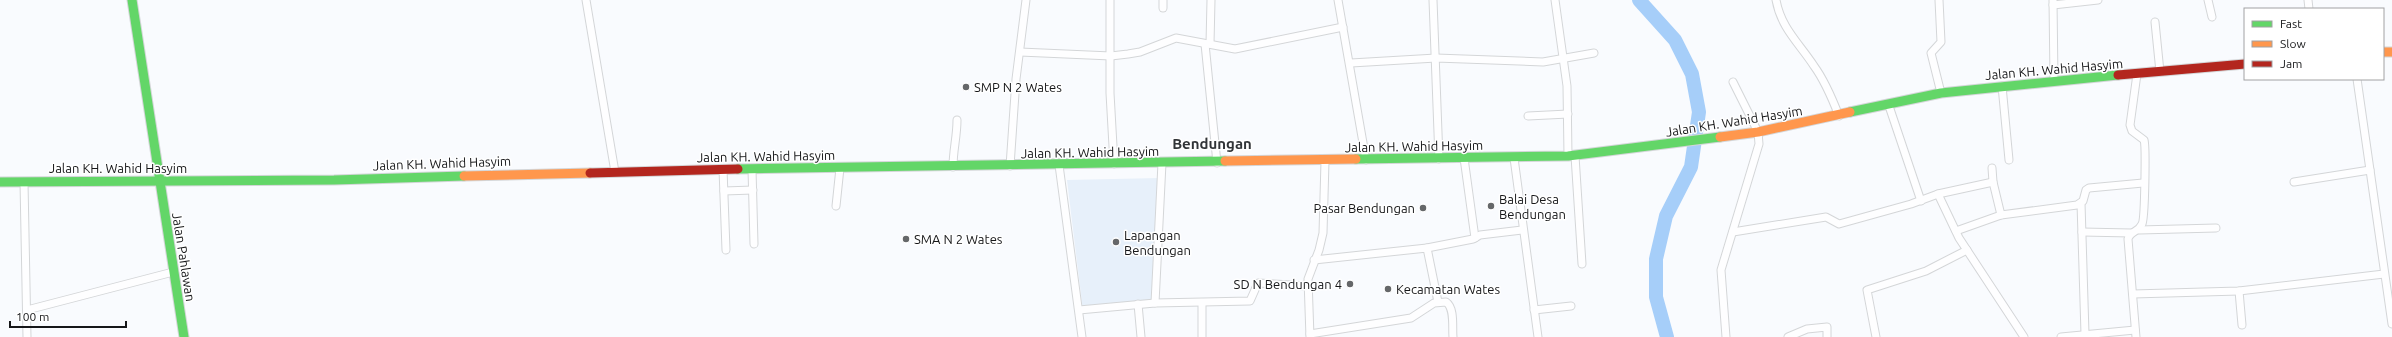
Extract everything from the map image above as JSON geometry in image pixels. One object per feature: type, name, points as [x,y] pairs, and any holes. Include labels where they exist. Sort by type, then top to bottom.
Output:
[{"type":"main road","name":"Jalan Pahlawan","points":[[132,0],[184,337]]},
{"type":"main road","name":"Jalan KH. Wahid Hasyim","points":[[0,182],[334,180],[723,169],[1217,163],[1572,156],[1758,132],[1889,106],[1941,93],[2054,80],[2244,64]]},
{"type":"street","points":[[586,0],[615,172]]},
{"type":"street","points":[[1010,166],[1026,0]]},
{"type":"street","points":[[1110,0],[1110,93],[1114,164]]},
{"type":"street","points":[[1163,0],[1164,8]]},
{"type":"street","points":[[1211,0],[1208,44],[1217,163]]},
{"type":"street","points":[[1338,0],[1351,63],[1366,160]]},
{"type":"street","points":[[1433,0],[1439,159]]},
{"type":"street","points":[[1555,0],[1567,86],[1568,114],[1582,264]]},
{"type":"street","points":[[1776,0],[1784,26],[1818,72],[1840,116]]},
{"type":"street","points":[[1939,0],[1941,42],[1930,53],[1941,93]]},
{"type":"street","points":[[2054,80],[2053,2],[2098,0]]},
{"type":"street","points":[[2208,0],[2212,17]]},
{"type":"street","points":[[2155,22],[2160,72]]},
{"type":"street","points":[[1020,52],[1111,56],[1140,52],[1176,38],[1235,49],[1343,27]]},
{"type":"street","points":[[1351,63],[1436,58],[1544,62],[1594,53]]},
{"type":"street","points":[[2137,74],[2130,125],[2132,131],[2141,136],[2146,143],[2143,183],[2144,218],[2139,230]]},
{"type":"street","points":[[2357,80],[2392,324]]},
{"type":"street","points":[[1726,337],[1721,270],[1757,153],[1758,132],[1733,82]]},
{"type":"street","points":[[2002,86],[2009,160]]},
{"type":"street","points":[[1889,106],[1921,201]]},
{"type":"street","points":[[1528,116],[1568,114]]},
{"type":"street","points":[[953,167],[953,144],[957,136],[956,120]]},
{"type":"street","points":[[1464,158],[1475,238]]},
{"type":"street","points":[[1514,158],[1522,230],[1538,337]]},
{"type":"street","points":[[1325,161],[1324,220],[1319,250],[1309,273],[1308,286],[1310,336],[1411,318],[1438,302],[1446,302],[1450,306],[1453,337]]},
{"type":"street","points":[[1155,303],[1162,163]]},
{"type":"street","points":[[1060,165],[1082,337]]},
{"type":"street","points":[[836,206],[840,168]]},
{"type":"street","points":[[1992,168],[1993,182],[2001,214]]},
{"type":"street","points":[[723,169],[726,250]]},
{"type":"street","points":[[752,169],[754,244]]},
{"type":"street","points":[[2294,182],[2370,170]]},
{"type":"street","points":[[24,182],[27,337]]},
{"type":"street","points":[[1733,232],[1826,217],[1839,224],[1921,201],[1938,194],[1993,182]]},
{"type":"street","points":[[2085,334],[2081,203],[2089,188],[2143,183]]},
{"type":"street","points":[[724,191],[753,190]]},
{"type":"street","points":[[1938,194],[1956,231],[2024,337]]},
{"type":"street","points":[[1956,231],[2001,214],[2081,203]]},
{"type":"street","points":[[2082,232],[2131,233],[2139,230],[2216,228]]},
{"type":"street","points":[[1314,260],[1427,248],[1475,238],[1480,235],[1522,230]]},
{"type":"street","points":[[2061,337],[2085,334],[2136,333],[2128,239],[2131,233]]},
{"type":"street","points":[[1427,248],[1438,302]]},
{"type":"street","points":[[1876,337],[1867,290],[1926,271],[1968,250]]},
{"type":"street","points":[[26,310],[173,272]]},
{"type":"street","points":[[2133,294],[2240,291],[2384,274]]},
{"type":"street","points":[[1079,310],[1155,303],[1250,301],[1258,283],[1308,286]]},
{"type":"street","points":[[2240,291],[2242,325]]},
{"type":"street","points":[[1202,303],[1202,337]]},
{"type":"street","points":[[1138,304],[1141,337]]},
{"type":"street","points":[[1534,310],[1571,306]]},
{"type":"street","points":[[1788,337],[1807,329],[1826,327],[1827,337]]},
{"type":"shaded area","name":"Lapangan Bendungan","points":[[1159,178],[1153,304],[1083,311],[1067,180]]},
{"type":"waterway","points":[[1639,0],[1675,40],[1692,74],[1699,112],[1691,167],[1666,216],[1656,259],[1656,297],[1667,337]]},
{"type":"traffic: fast","points":[[132,0],[184,337]]},
{"type":"traffic: fast","points":[[1850,112],[1941,93],[2118,75]]},
{"type":"traffic: fast","points":[[1356,159],[1568,156],[1720,137]]},
{"type":"traffic: fast","points":[[738,169],[1225,161]]},
{"type":"traffic: fast","points":[[0,182],[334,180],[464,176]]},
{"type":"traffic: slow","points":[[2384,52],[2392,52]]},
{"type":"traffic: slow","points":[[1720,137],[1758,132],[1850,112]]},
{"type":"traffic: slow","points":[[1225,161],[1356,159]]},
{"type":"traffic: slow","points":[[464,176],[590,173]]},
{"type":"traffic: jam","points":[[2118,75],[2244,64]]},
{"type":"traffic: jam","points":[[590,173],[738,169]]},
{"type":"place","name":"SMP N 2 Wates","points":[[966,87]]},
{"type":"place","name":"Balai Desa Bendungan","points":[[1491,206]]},
{"type":"place","name":"Pasar Bendungan","points":[[1423,208]]},
{"type":"place","name":"SMA N 2 Wates","points":[[906,239]]},
{"type":"place","name":"Lapangan Bendungan","points":[[1116,242]]},
{"type":"place","name":"SD N Bendungan 4","points":[[1350,284]]},
{"type":"place","name":"Kecamatan Wates","points":[[1388,289]]},
{"type":"district","name":"Bendungan","points":[[1212,144]]}]
